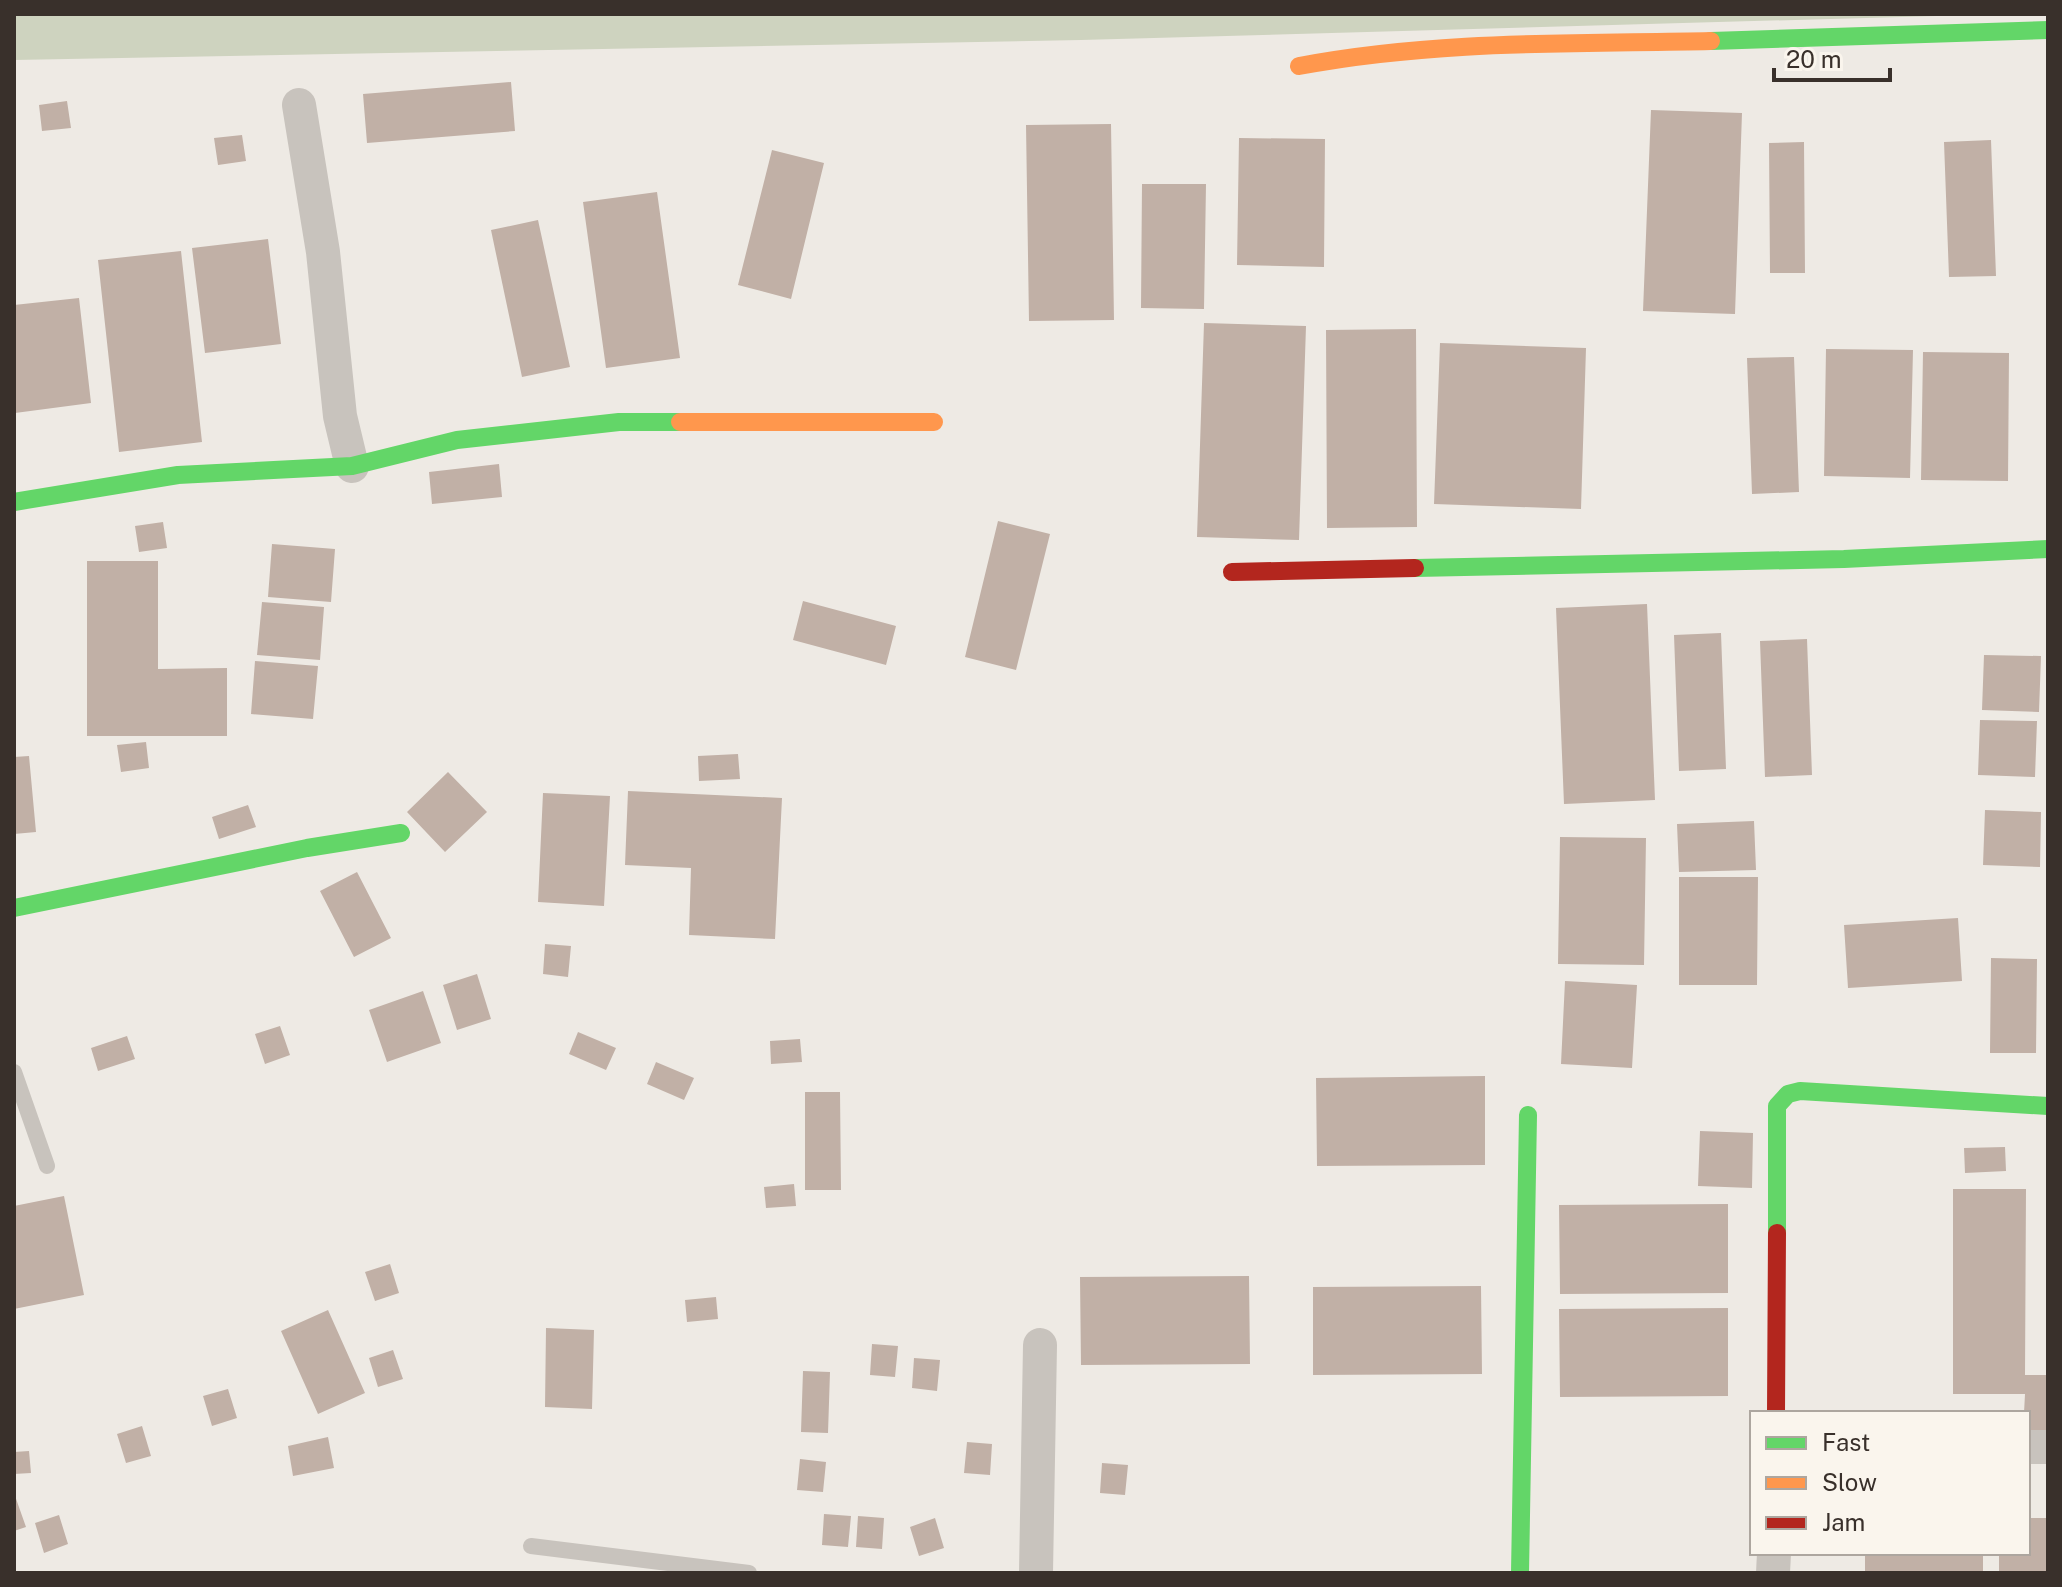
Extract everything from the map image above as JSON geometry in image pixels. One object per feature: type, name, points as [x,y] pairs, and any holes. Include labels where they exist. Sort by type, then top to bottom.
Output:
[{"type":"street","points":[[1299,66],[1352,54],[1408,47],[2048,30]]},
{"type":"street","points":[[299,105],[323,252],[340,416],[352,466]]},
{"type":"street","points":[[14,502],[178,475],[352,466],[457,440],[619,422],[934,422]]},
{"type":"street","points":[[1232,572],[1844,559],[2048,549]]},
{"type":"street","points":[[14,908],[307,848],[401,833]]},
{"type":"street","points":[[1776,1411],[1777,1106],[1788,1094],[1800,1091],[2048,1106]]},
{"type":"street","points":[[1520,1573],[1528,1115]]},
{"type":"street","points":[[1036,1573],[1040,1345]]},
{"type":"lane","points":[[14,1072],[47,1166]]},
{"type":"lane","points":[[531,1546],[749,1573]]},
{"type":"green space","points":[[14,14],[2007,14],[1081,40],[14,60]]},
{"type":"building","points":[[511,82],[515,131],[367,143],[363,94]]},
{"type":"building","points":[[67,101],[71,128],[42,131],[39,105]]},
{"type":"building","points":[[1651,110],[1742,113],[1735,314],[1643,311]]},
{"type":"building","points":[[1111,124],[1114,320],[1029,321],[1026,125]]},
{"type":"building","points":[[242,135],[246,161],[218,165],[214,138]]},
{"type":"building","points":[[1239,138],[1325,139],[1324,267],[1237,265]]},
{"type":"building","points":[[1991,140],[1996,276],[1949,277],[1944,142]]},
{"type":"building","points":[[1804,142],[1805,273],[1770,273],[1769,143]]},
{"type":"building","points":[[772,150],[824,163],[791,299],[738,285]]},
{"type":"building","points":[[1142,184],[1206,184],[1204,309],[1141,308]]},
{"type":"building","points":[[657,192],[680,358],[606,368],[583,202]]},
{"type":"building","points":[[538,220],[570,367],[522,377],[491,230]]},
{"type":"building","points":[[268,239],[281,344],[205,353],[192,248]]},
{"type":"building","points":[[181,251],[202,442],[119,452],[98,260]]},
{"type":"building","points":[[79,298],[91,403],[15,413],[14,305]]},
{"type":"building","points":[[1204,323],[1306,326],[1299,540],[1197,537]]},
{"type":"building","points":[[1416,329],[1417,527],[1327,528],[1326,330]]},
{"type":"building","points":[[1440,343],[1586,348],[1581,509],[1434,504]]},
{"type":"building","points":[[1826,349],[1913,350],[1910,478],[1824,476]]},
{"type":"building","points":[[1923,352],[2009,353],[2008,481],[1921,480]]},
{"type":"building","points":[[1794,357],[1799,492],[1752,494],[1747,358]]},
{"type":"building","points":[[499,464],[502,497],[432,504],[429,472]]},
{"type":"building","points":[[998,521],[1050,534],[1016,670],[965,657]]},
{"type":"building","points":[[163,522],[167,548],[139,552],[135,526]]},
{"type":"building","points":[[272,544],[335,549],[331,602],[268,597]]},
{"type":"building","points":[[87,561],[158,561],[158,669],[227,668],[227,736],[87,736]]},
{"type":"building","points":[[803,601],[896,626],[886,665],[793,640]]},
{"type":"building","points":[[262,602],[324,607],[320,660],[257,655]]},
{"type":"building","points":[[1647,604],[1655,800],[1564,804],[1556,608]]},
{"type":"building","points":[[1721,633],[1726,769],[1679,771],[1674,635]]},
{"type":"building","points":[[1807,639],[1812,775],[1765,777],[1760,641]]},
{"type":"building","points":[[1984,655],[2041,656],[2039,712],[1982,710]]},
{"type":"building","points":[[255,661],[318,666],[313,719],[251,714]]},
{"type":"building","points":[[1980,720],[2037,721],[2035,777],[1978,775]]},
{"type":"building","points":[[146,742],[149,768],[121,772],[117,745]]},
{"type":"building","points":[[738,754],[740,779],[699,781],[698,756]]},
{"type":"building","points":[[29,756],[36,832],[14,834],[14,757]]},
{"type":"building","points":[[448,772],[487,812],[445,852],[407,812]]},
{"type":"building","points":[[628,791],[782,798],[775,939],[689,935],[691,868],[625,865]]},
{"type":"building","points":[[543,793],[610,796],[604,906],[538,902]]},
{"type":"building","points":[[248,805],[256,827],[219,839],[212,817]]},
{"type":"building","points":[[1985,810],[2041,812],[2040,867],[1983,865]]},
{"type":"building","points":[[1754,821],[1756,870],[1679,872],[1677,824]]},
{"type":"building","points":[[1560,837],[1646,838],[1644,965],[1558,964]]},
{"type":"building","points":[[357,872],[391,938],[354,957],[320,891]]},
{"type":"building","points":[[1679,877],[1758,877],[1757,985],[1679,985]]},
{"type":"building","points":[[1958,918],[1962,981],[1848,988],[1844,925]]},
{"type":"building","points":[[545,944],[571,946],[568,977],[543,974]]},
{"type":"building","points":[[1991,958],[2037,959],[2036,1053],[1990,1053]]},
{"type":"building","points":[[477,974],[491,1019],[457,1030],[443,985]]},
{"type":"building","points":[[1565,981],[1637,985],[1632,1068],[1561,1064]]},
{"type":"building","points":[[423,991],[441,1043],[387,1062],[369,1010]]},
{"type":"building","points":[[280,1026],[290,1055],[265,1064],[255,1034]]},
{"type":"building","points":[[578,1032],[616,1048],[606,1070],[569,1054]]},
{"type":"building","points":[[127,1036],[135,1059],[98,1071],[91,1048]]},
{"type":"building","points":[[800,1039],[802,1062],[771,1064],[770,1041]]},
{"type":"building","points":[[656,1062],[694,1078],[684,1100],[647,1084]]},
{"type":"building","points":[[1485,1076],[1485,1165],[1317,1166],[1316,1078]]},
{"type":"building","points":[[805,1092],[840,1092],[841,1190],[805,1190]]},
{"type":"building","points":[[1700,1131],[1753,1133],[1752,1188],[1698,1186]]},
{"type":"building","points":[[2005,1147],[2006,1171],[1965,1173],[1964,1148]]},
{"type":"building","points":[[794,1184],[796,1206],[766,1208],[764,1187]]},
{"type":"building","points":[[1953,1189],[2026,1189],[2025,1375],[2048,1375],[2048,1430],[2030,1430],[2030,1411],[2024,1411],[2025,1394],[1953,1394]]},
{"type":"building","points":[[64,1196],[84,1295],[14,1309],[14,1206]]},
{"type":"building","points":[[1728,1204],[1728,1293],[1560,1294],[1559,1205]]},
{"type":"building","points":[[390,1264],[399,1293],[375,1301],[365,1272]]},
{"type":"building","points":[[1249,1276],[1250,1364],[1081,1365],[1080,1277]]},
{"type":"building","points":[[1481,1286],[1482,1374],[1313,1375],[1313,1287]]},
{"type":"building","points":[[716,1297],[718,1319],[687,1322],[685,1300]]},
{"type":"building","points":[[1728,1308],[1728,1396],[1560,1397],[1559,1309]]},
{"type":"building","points":[[328,1310],[365,1393],[318,1414],[281,1331]]},
{"type":"building","points":[[546,1328],[594,1330],[592,1409],[545,1407]]},
{"type":"building","points":[[872,1344],[898,1346],[895,1377],[870,1375]]},
{"type":"building","points":[[393,1350],[403,1379],[378,1387],[369,1358]]},
{"type":"building","points":[[914,1358],[940,1360],[937,1391],[912,1388]]},
{"type":"building","points":[[803,1371],[830,1372],[828,1433],[801,1432]]},
{"type":"building","points":[[228,1389],[237,1418],[212,1426],[203,1396]]},
{"type":"building","points":[[142,1426],[151,1456],[126,1463],[117,1434]]},
{"type":"building","points":[[328,1437],[334,1468],[293,1476],[288,1446]]},
{"type":"building","points":[[967,1442],[992,1444],[990,1475],[964,1473]]},
{"type":"building","points":[[29,1451],[31,1473],[14,1474],[14,1452]]},
{"type":"building","points":[[800,1459],[826,1462],[823,1492],[797,1490]]},
{"type":"building","points":[[1102,1463],[1128,1465],[1125,1495],[1100,1493]]},
{"type":"building","points":[[14,1493],[26,1527],[14,1531]]},
{"type":"building","points":[[824,1514],[851,1516],[848,1547],[822,1545]]},
{"type":"building","points":[[59,1515],[68,1544],[44,1553],[35,1523]]},
{"type":"building","points":[[858,1516],[884,1518],[882,1549],[856,1547]]},
{"type":"building","points":[[935,1518],[944,1548],[919,1556],[910,1527]]},
{"type":"building","points":[[2030,1518],[2048,1518],[2048,1573],[1999,1573],[1999,1555],[2030,1555]]},
{"type":"building","points":[[1865,1555],[1983,1555],[1983,1573],[1865,1573]]},
{"type":"traffic: fast","points":[[1711,41],[2048,30]]},
{"type":"traffic: fast","points":[[14,502],[178,475],[352,466],[457,440],[619,422],[680,422]]},
{"type":"traffic: fast","points":[[1415,568],[1844,559],[2048,549]]},
{"type":"traffic: fast","points":[[14,908],[307,848],[401,833]]},
{"type":"traffic: fast","points":[[1777,1233],[1777,1106],[1788,1094],[1800,1091],[2048,1106]]},
{"type":"traffic: fast","points":[[1520,1573],[1528,1115]]},
{"type":"traffic: slow","points":[[1299,66],[1453,47],[1711,41]]},
{"type":"traffic: slow","points":[[680,422],[934,422]]},
{"type":"traffic: jam","points":[[1232,572],[1415,568]]},
{"type":"traffic: jam","points":[[1776,1411],[1777,1233]]}]
